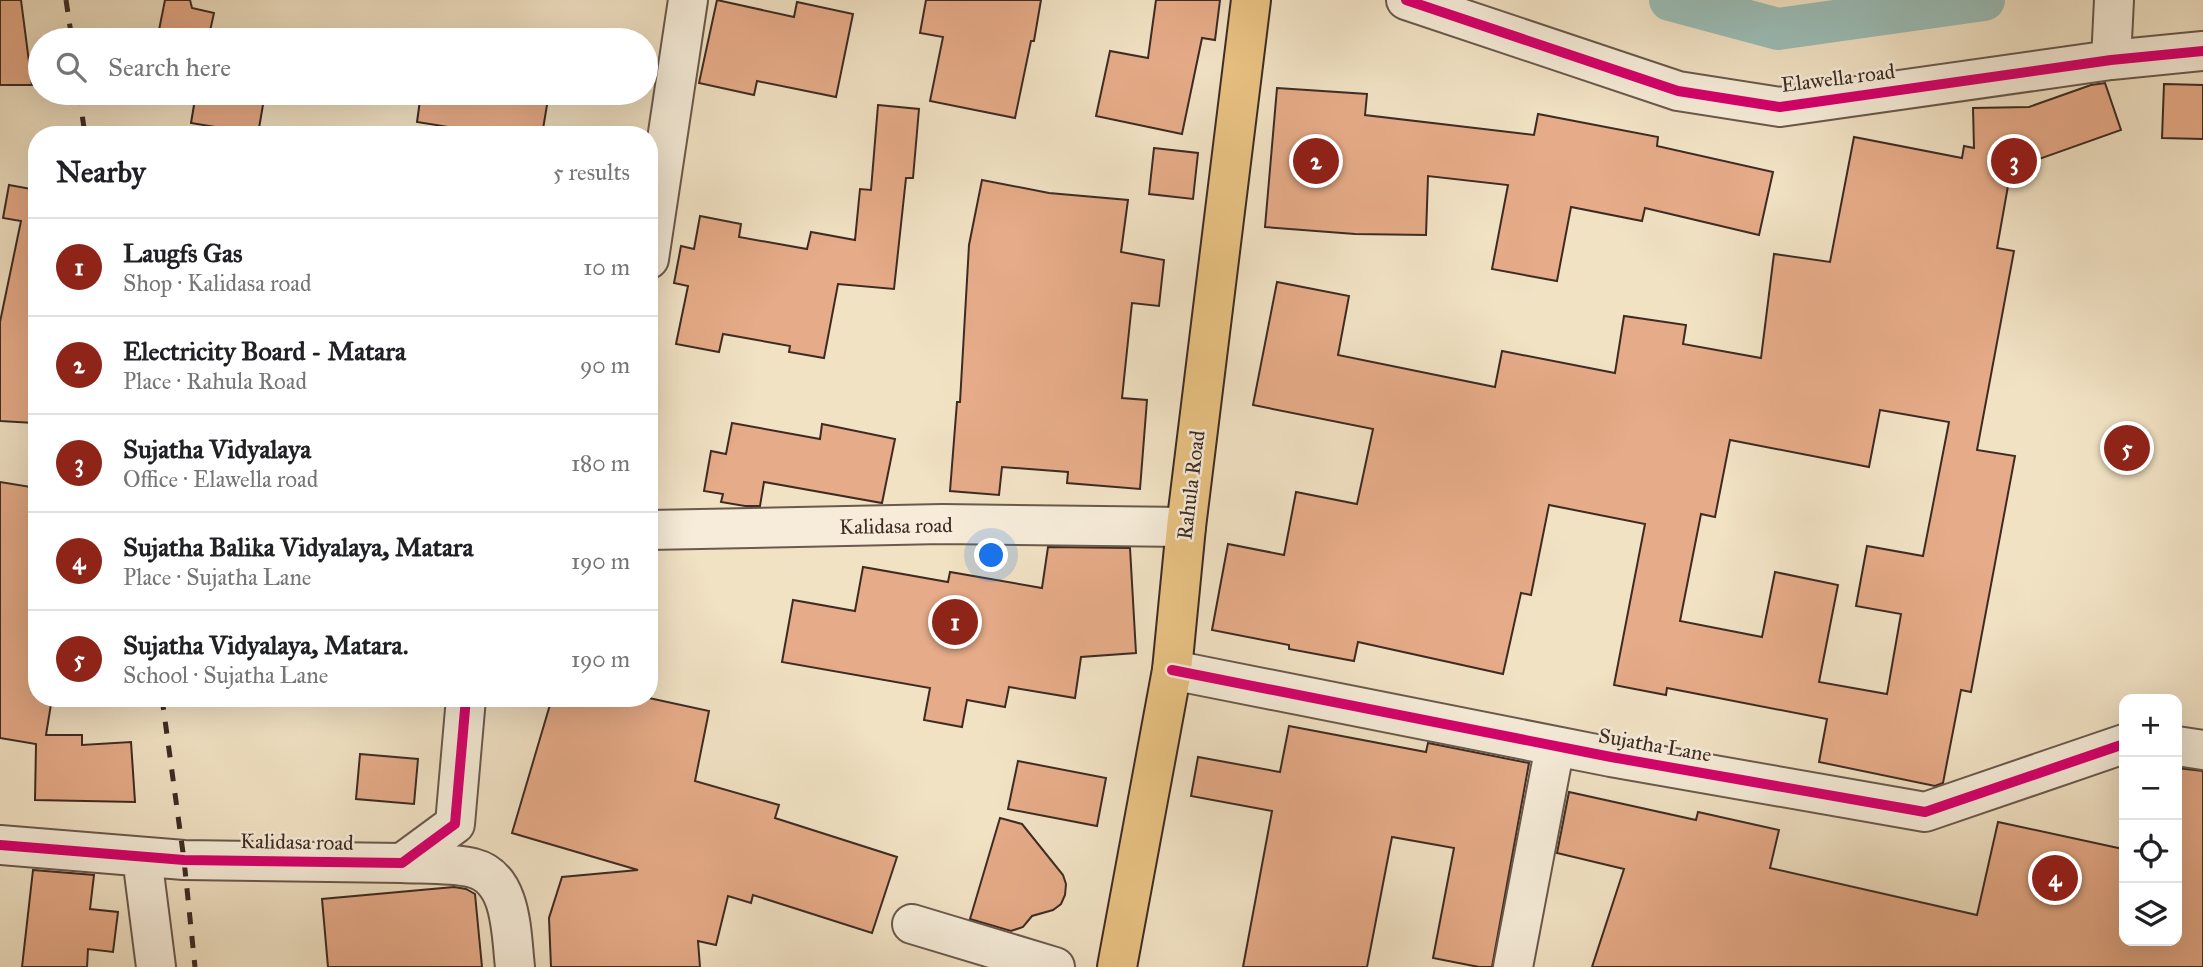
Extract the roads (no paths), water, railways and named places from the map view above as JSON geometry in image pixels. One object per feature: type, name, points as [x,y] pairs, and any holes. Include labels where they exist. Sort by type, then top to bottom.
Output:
[{"type":"main road","name":"Rahula Road","points":[[1117,967],[1172,670],[1186,527],[1251,0]]},
{"type":"street","points":[[658,199],[688,0]]},
{"type":"street","name":"Elawella road","points":[[1406,0],[1678,91],[1780,107],[2111,60],[2203,51]]},
{"type":"street","points":[[2111,60],[2113,0]]},
{"type":"street","name":"Kalidasa road","points":[[658,530],[942,524],[1186,527]]},
{"type":"street","name":"Sujatha Lane","points":[[1172,670],[1555,746],[1925,812],[2119,746]]},
{"type":"street","points":[[401,863],[455,824],[465,707]]},
{"type":"street","points":[[1513,967],[1555,746]]},
{"type":"street","points":[[2182,747],[2203,750]]},
{"type":"street","name":"Kalidasa road","points":[[0,845],[184,860],[401,863],[473,868],[494,878],[509,910],[515,967]]},
{"type":"street","points":[[142,857],[156,967]]},
{"type":"street","points":[[912,923],[1055,967]]},
{"type":"waterway","points":[[1670,0],[1778,29],[1984,0]]},
{"type":"railway","points":[[66,0],[70,28]]},
{"type":"railway","points":[[81,105],[84,126]]},
{"type":"railway","points":[[163,707],[195,967]]},
{"type":"place","name":"Electricity Board - Matara","points":[[1316,161]]},
{"type":"place","name":"Sujatha Vidyalaya","points":[[2014,161]]},
{"type":"place","name":"Sujatha Vidyalaya, Matara.","points":[[2127,448]]},
{"type":"place","name":"Laugfs Gas","points":[[955,622]]},
{"type":"place","name":"Sujatha Balika Vidyalaya, Matara","points":[[2055,878]]}]
